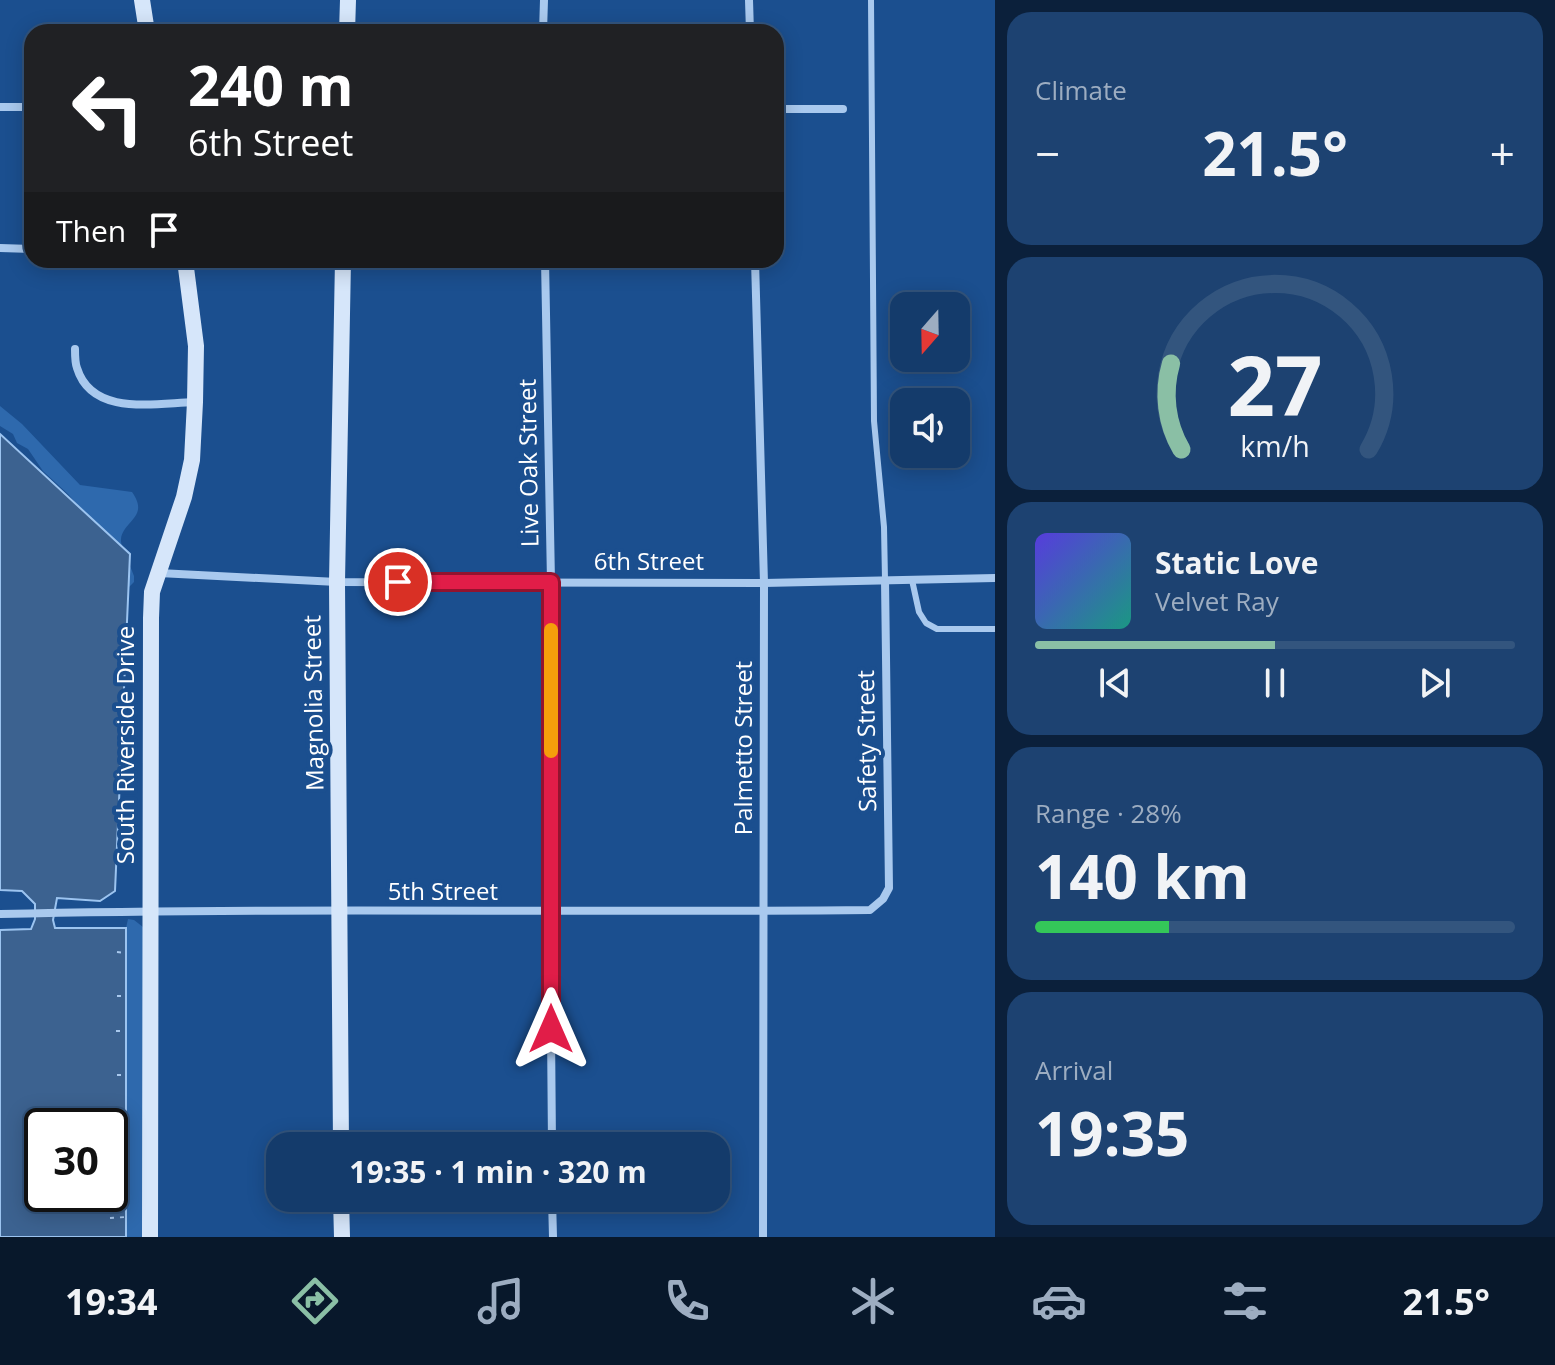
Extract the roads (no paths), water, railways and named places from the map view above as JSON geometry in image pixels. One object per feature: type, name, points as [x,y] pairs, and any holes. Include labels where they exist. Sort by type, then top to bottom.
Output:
[{"type":"street","points":[[142,0],[146,24]]},
{"type":"street","points":[[347,24],[348,0]]},
{"type":"street","points":[[543,24],[544,0]]},
{"type":"street","points":[[749,0],[750,24]]},
{"type":"street","points":[[0,107],[24,107]]},
{"type":"street","points":[[784,109],[843,109]]},
{"type":"street","points":[[0,248],[24,249]]},
{"type":"street","name":"South Riverside Drive","points":[[150,1237],[151,618],[152,592],[184,497],[192,460],[196,346],[186,268]]},
{"type":"street","name":"Magnolia Street","points":[[341,1132],[337,582],[343,268]]},
{"type":"street","name":"Live Oak Street","points":[[545,268],[551,582],[552,1132]]},
{"type":"street","name":"Palmetto Street","points":[[755,268],[764,583],[763,1237]]},
{"type":"street","points":[[75,349],[76,368],[87,387],[103,399],[122,404],[195,402]]},
{"type":"street","name":"6th Street","points":[[159,573],[337,582],[764,583],[995,578]]},
{"type":"street","name":"Safety Street","points":[[883,899],[889,888],[885,580]]},
{"type":"street","name":"5th Street","points":[[0,914],[870,910],[883,899]]},
{"type":"street","points":[[341,1212],[342,1237]]},
{"type":"street","points":[[552,1212],[553,1237]]},
{"type":"lane","points":[[871,0],[874,421],[884,527],[885,580]]},
{"type":"lane","points":[[912,580],[919,612],[926,623],[937,629],[995,629]]}]
